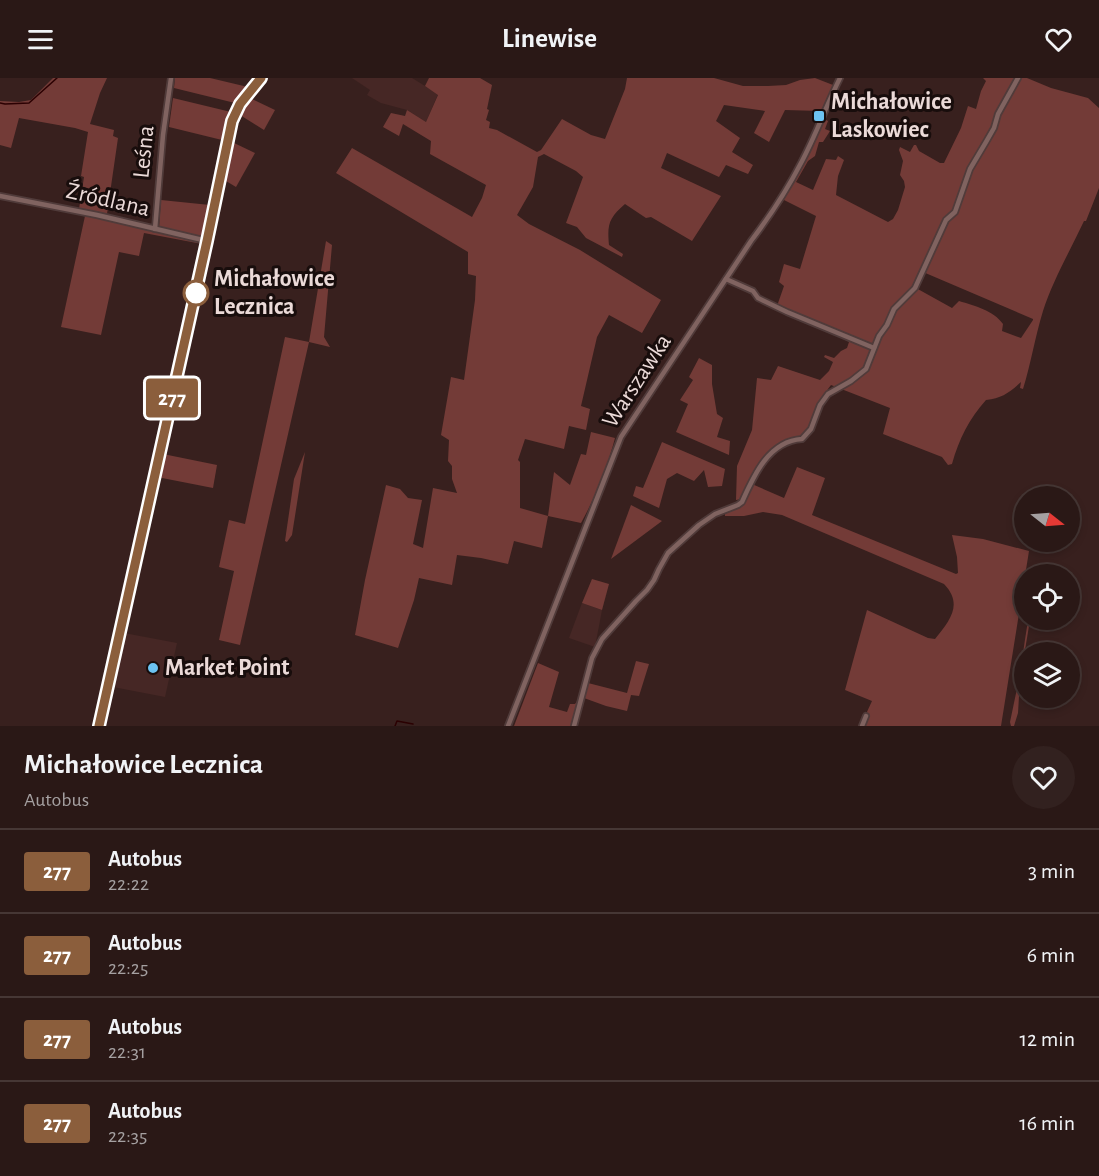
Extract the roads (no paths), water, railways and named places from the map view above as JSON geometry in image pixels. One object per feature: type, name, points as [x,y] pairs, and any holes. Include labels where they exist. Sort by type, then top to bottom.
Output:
[{"type":"street","name":"Leśna","points":[[155,229],[163,135],[171,78]]},
{"type":"street","points":[[99,726],[232,121],[240,104],[260,78]]},
{"type":"street","name":"Warszawka","points":[[508,726],[621,437],[767,219],[805,155],[840,78]]},
{"type":"street","points":[[574,726],[592,658],[602,639],[647,590],[668,553],[699,525],[715,514],[742,502],[768,456],[790,440],[802,439],[811,429],[820,405],[828,394],[866,369],[894,309],[915,288],[946,220],[954,212],[970,169],[994,128],[998,114],[1018,78]]},
{"type":"street","name":"Źródlana","points":[[0,196],[47,204],[207,241]]},
{"type":"street","points":[[726,279],[753,291],[758,298],[779,308],[874,348]]},
{"type":"street","points":[[862,726],[866,716]]},
{"type":"waterway","points":[[0,103],[29,103],[57,78]]},
{"type":"waterway","points":[[395,726],[397,721],[413,724]]},
{"type":"place","name":"Michałowice Laskowiec","points":[[819,116]]},
{"type":"place","name":"Michałowice Lecznica","points":[[196,293]]},
{"type":"place","name":"Market Point","points":[[153,668]]}]
